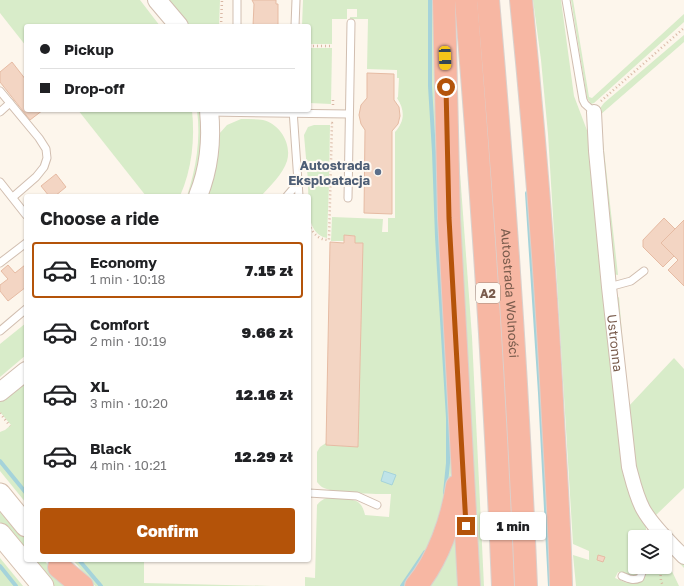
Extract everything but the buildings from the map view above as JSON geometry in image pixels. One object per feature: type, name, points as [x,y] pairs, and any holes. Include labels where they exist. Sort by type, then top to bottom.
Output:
[{"type":"highway","points":[[444,0],[449,218],[469,586]]},
{"type":"highway","name":"Autostrada Wolności","points":[[466,0],[482,194],[503,586]]},
{"type":"highway","name":"Autostrada Wolności","points":[[488,0],[503,187],[526,586]]},
{"type":"highway","points":[[521,0],[541,224],[562,583]]},
{"type":"highway","points":[[416,586],[428,570],[436,554],[451,512],[456,491],[461,437]]},
{"type":"highway","points":[[56,564],[82,586]]},
{"type":"main road","points":[[0,494],[24,524]]},
{"type":"main road","points":[[0,534],[43,586]]},
{"type":"main road","points":[[56,564],[74,586]]},
{"type":"street","points":[[157,0],[177,24]]},
{"type":"street","points":[[199,194],[205,174],[209,153],[209,112]]},
{"type":"street","name":"Ustronna","points":[[594,112],[596,151],[609,287],[629,467],[635,490],[652,530]]},
{"type":"street","points":[[0,392],[24,373]]},
{"type":"street","name":"Ustronna","points":[[672,547],[684,557]]},
{"type":"lane","points":[[237,24],[238,0]]},
{"type":"lane","points":[[296,0],[296,24]]},
{"type":"lane","points":[[566,0],[583,100],[594,112]]},
{"type":"lane","points":[[348,198],[351,23]]},
{"type":"lane","points":[[0,91],[39,138],[46,149],[47,158],[44,168],[13,197]]},
{"type":"lane","points":[[0,112],[10,103]]},
{"type":"lane","points":[[299,194],[293,112],[349,114]]},
{"type":"lane","points":[[0,182],[24,212]]},
{"type":"lane","points":[[289,194],[298,183]]},
{"type":"lane","points":[[0,263],[24,244]]},
{"type":"lane","points":[[609,287],[632,281],[644,271]]},
{"type":"lane","points":[[0,331],[24,311]]},
{"type":"lane","points":[[311,493],[356,496],[377,505]]},
{"type":"lane","points":[[622,576],[630,580],[635,580],[640,578],[641,574]]},
{"type":"path","points":[[221,24],[222,0]]},
{"type":"path","points":[[594,112],[606,96],[684,28]]},
{"type":"path","points":[[311,46],[334,46]]},
{"type":"path","points":[[311,228],[314,234],[320,238],[330,240],[332,123],[326,123]]},
{"type":"path","points":[[306,175],[307,189]]},
{"type":"path","points":[[306,182],[331,183]]},
{"type":"path","points":[[0,413],[10,426]]},
{"type":"path","points":[[660,574],[663,586]]},
{"type":"green space","points":[[0,0],[140,0],[158,24],[24,24],[24,43],[0,13]]},
{"type":"green space","points":[[166,0],[220,0],[219,24],[184,24]]},
{"type":"green space","points":[[303,0],[433,0],[434,93],[452,457],[450,487],[445,513],[408,586],[305,586],[305,577],[315,578],[317,505],[320,502],[330,497],[352,500],[361,505],[365,515],[389,517],[391,494],[347,493],[330,490],[321,486],[317,482],[317,452],[320,447],[326,443],[326,445],[358,447],[363,243],[355,243],[355,236],[344,235],[344,241],[331,241],[332,217],[383,219],[382,232],[388,232],[388,218],[395,218],[395,132],[401,124],[403,111],[397,98],[399,78],[397,78],[397,70],[367,69],[368,19],[350,19],[350,17],[357,17],[357,9],[347,9],[347,19],[332,19],[332,44],[311,44],[311,24],[302,24]]},
{"type":"green space","points":[[533,0],[561,0],[574,96],[588,133],[604,282],[646,527],[646,530],[628,530],[628,574],[637,574],[632,577],[618,572],[615,578],[627,583],[638,583],[643,579],[645,574],[672,574],[672,571],[679,586],[576,586],[573,555],[589,560],[589,551],[573,544],[548,134],[541,60]]},
{"type":"green space","points":[[571,0],[573,0],[589,97],[592,98],[684,14],[684,22],[594,103],[591,104],[587,98]]},
{"type":"green space","points":[[684,35],[684,42],[600,115],[618,275],[612,274],[598,111],[604,103]]},
{"type":"green space","points":[[311,48],[332,48],[331,104],[311,103]]},
{"type":"green space","points":[[80,112],[192,112],[192,154],[181,194],[144,194]]},
{"type":"green space","points":[[197,112],[201,112],[201,152],[190,194],[188,194],[197,154]]},
{"type":"green space","points":[[454,117],[456,118],[472,337],[484,586],[475,586]]},
{"type":"green space","points":[[241,119],[263,120],[275,126],[283,136],[288,148],[287,161],[283,171],[263,194],[206,194],[219,134],[227,125]]},
{"type":"green space","points":[[314,125],[330,125],[329,181],[308,181],[304,135],[308,127]]},
{"type":"green space","points":[[308,184],[329,184],[327,238],[320,235],[312,224],[311,194],[308,194]]},
{"type":"green space","points":[[619,297],[628,407],[674,358],[684,369],[684,488],[655,516],[640,490],[635,473],[629,437],[615,300]]},
{"type":"green space","points":[[24,325],[24,357],[0,377],[0,344]]},
{"type":"green space","points":[[24,382],[24,501],[0,471],[0,432],[11,425],[0,412],[0,401]]},
{"type":"green space","points":[[0,506],[24,536],[24,552],[0,522]]},
{"type":"green space","points":[[455,524],[465,586],[423,586]]},
{"type":"green space","points":[[672,551],[684,564],[684,568],[672,555]]},
{"type":"green space","points":[[0,558],[23,586],[0,586]]},
{"type":"green space","points":[[33,562],[46,562],[65,586],[52,586]]},
{"type":"green space","points":[[75,562],[144,562],[144,583],[271,586],[95,586]]},
{"type":"water","points":[[384,471],[396,475],[392,485],[381,481]]},
{"type":"waterway","points":[[430,0],[430,86],[448,418],[448,463],[445,493]]},
{"type":"waterway","points":[[527,193],[540,393],[550,586]]},
{"type":"waterway","points":[[0,461],[24,491]]},
{"type":"waterway","points":[[402,586],[425,552]]},
{"type":"waterway","points":[[81,562],[101,586]]},
{"type":"waterway","points":[[0,566],[16,586]]},
{"type":"place","name":"Autostrada Eksploatacja","points":[[378,172]]},
{"type":"route","points":[[446,87],[449,218],[466,526]]}]
